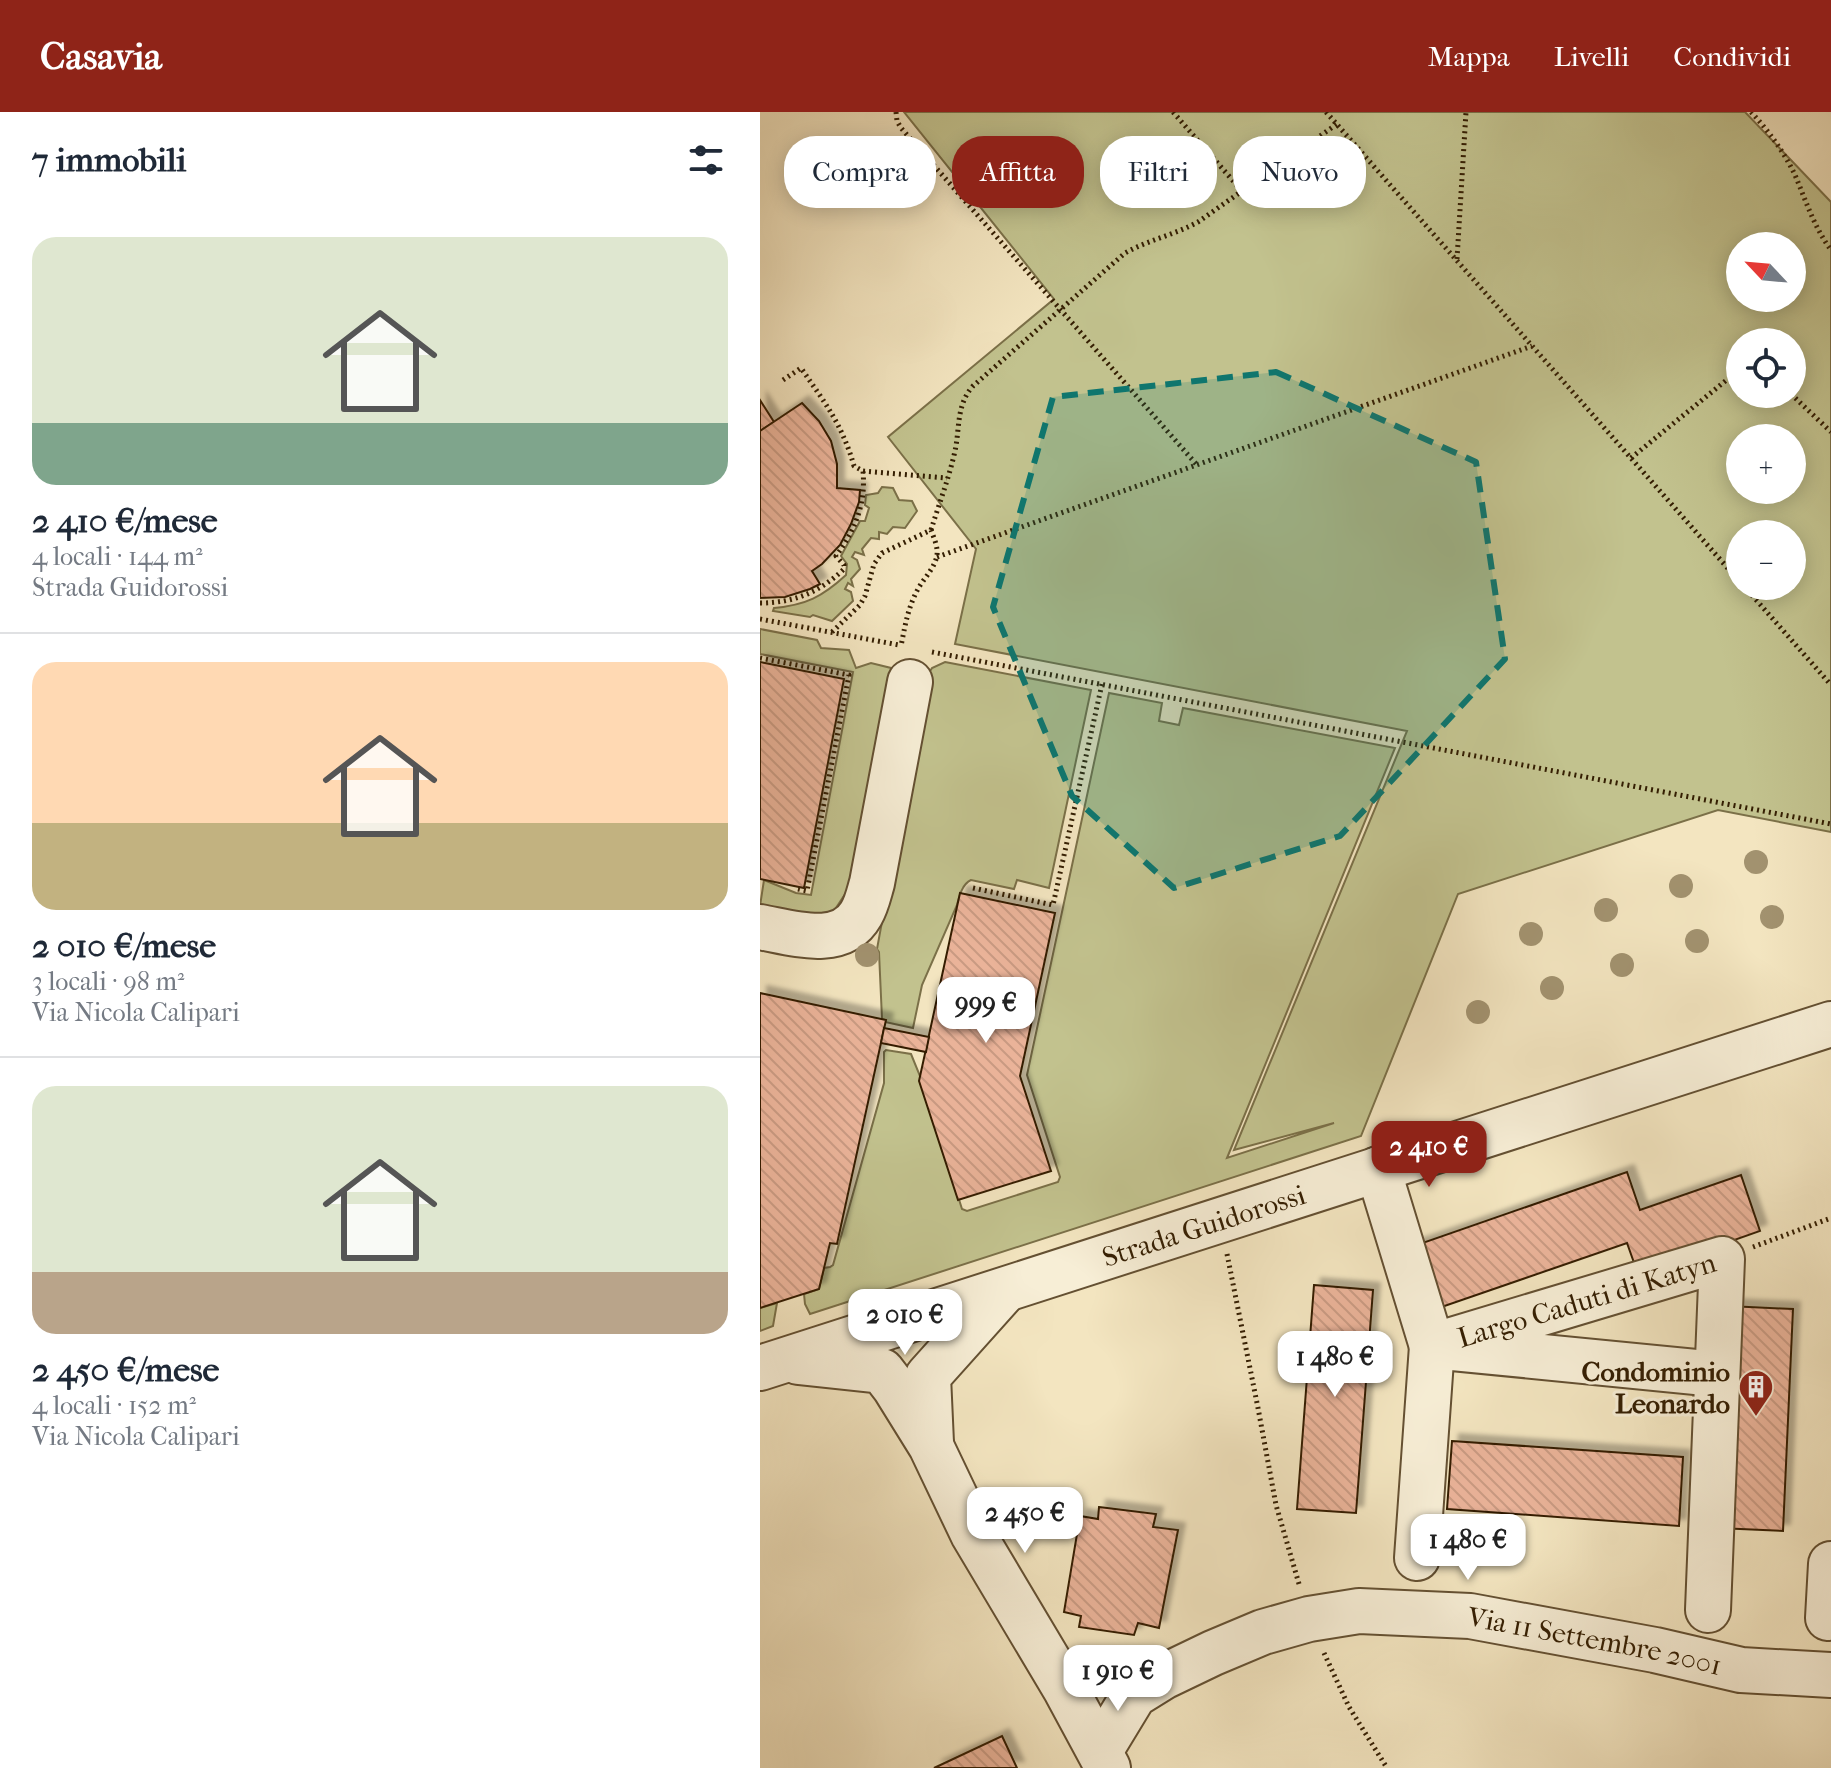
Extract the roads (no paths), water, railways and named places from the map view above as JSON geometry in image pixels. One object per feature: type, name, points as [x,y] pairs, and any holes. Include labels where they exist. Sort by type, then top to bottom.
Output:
[{"type":"street","points":[[760,927],[810,936],[830,935],[847,930],[863,911],[872,883],[913,657]]},
{"type":"street","name":"Strada Guidorossi","points":[[771,1364],[1831,1024]]},
{"type":"street","name":"Largo Caduti di Katyn","points":[[1378,1169],[1432,1346],[1417,1558]]},
{"type":"street","name":"Largo Caduti di Katyn","points":[[1432,1346],[1722,1259],[1708,1610]]},
{"type":"street","points":[[931,1446],[928,1376],[1007,1289]]},
{"type":"street","name":"Largo Caduti di Katyn","points":[[1432,1346],[1716,1374]]},
{"type":"street","points":[[771,1364],[882,1371],[931,1446],[973,1534],[1104,1759]]},
{"type":"street","points":[[1828,1618],[1831,1564]]},
{"type":"street","name":"Via 11 Settembre 2001","points":[[1104,1759],[1134,1695],[1163,1677],[1263,1632],[1309,1619],[1359,1611],[1470,1616],[1655,1650],[1741,1670],[1831,1675]]},
{"type":"street","points":[[1066,1690],[1087,1694],[1125,1692],[1134,1695]]},
{"type":"place","name":"Condominio Leonardo","points":[[1756,1418]]}]
